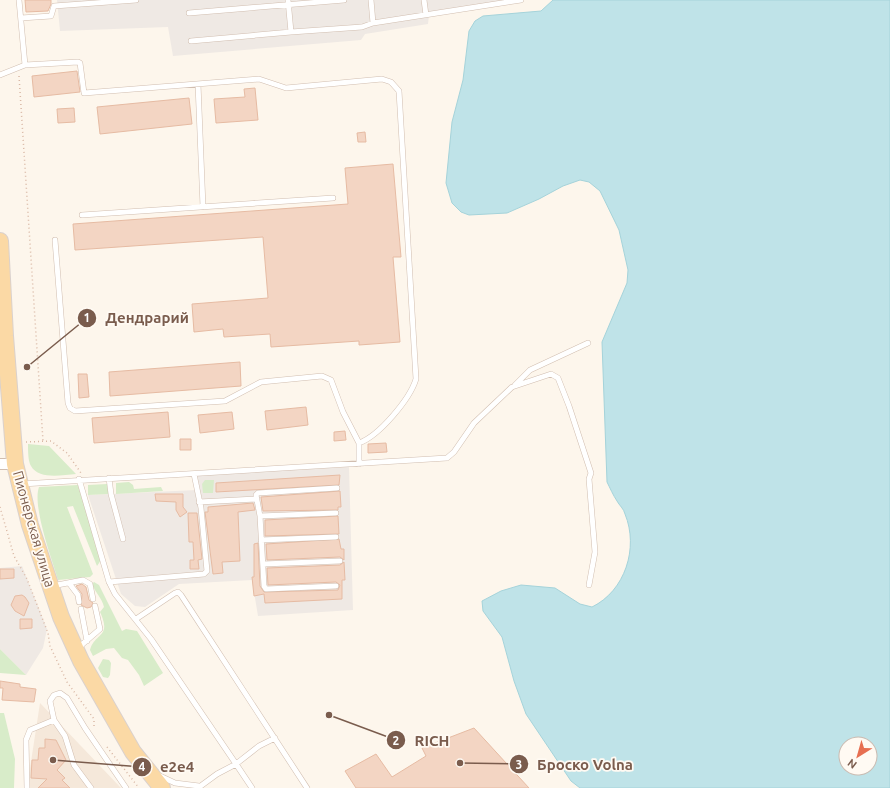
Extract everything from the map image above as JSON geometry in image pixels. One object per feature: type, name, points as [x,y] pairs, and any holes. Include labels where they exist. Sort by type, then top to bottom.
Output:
[{"type":"main road","name":"Пионерская улица","points":[[0,241],[5,336],[8,464],[20,484],[49,586],[60,617],[81,645],[95,688],[143,766],[162,788]]},
{"type":"lane","points":[[19,0],[25,65]]},
{"type":"lane","points":[[21,18],[51,16],[54,6],[136,0]]},
{"type":"lane","points":[[189,13],[288,3],[344,0]]},
{"type":"lane","points":[[371,0],[373,23]]},
{"type":"lane","points":[[424,0],[426,15]]},
{"type":"lane","points":[[191,41],[362,27],[373,23],[521,0]]},
{"type":"lane","points":[[288,3],[291,32]]},
{"type":"lane","points":[[0,75],[25,65],[80,62],[84,93],[259,79],[286,88],[382,79],[391,82],[399,92],[416,379],[412,390],[384,425],[368,440],[359,443]]},
{"type":"lane","points":[[198,84],[203,207]]},
{"type":"lane","points":[[82,215],[332,198]]},
{"type":"lane","points":[[55,240],[68,403],[70,408],[75,411],[226,401],[261,382],[322,376],[331,380],[343,412],[359,443],[359,464]]},
{"type":"lane","points":[[20,484],[79,479],[194,474],[447,458],[454,452],[474,423],[530,370],[588,343]]},
{"type":"lane","points":[[512,387],[551,374],[558,378],[569,406],[591,473],[589,479],[596,552],[589,585]]},
{"type":"lane","points":[[109,582],[204,574],[208,567],[194,474]]},
{"type":"lane","points":[[110,478],[111,494],[123,539]]},
{"type":"lane","points":[[79,479],[109,582],[115,594],[136,619],[252,788]]},
{"type":"lane","points":[[336,586],[266,589],[264,586],[260,516],[256,494],[337,488]]},
{"type":"lane","points":[[199,502],[257,499]]},
{"type":"lane","points":[[260,516],[336,513]]},
{"type":"lane","points":[[261,540],[336,537]]},
{"type":"lane","points":[[263,564],[340,561]]},
{"type":"lane","points":[[49,586],[83,580],[90,584],[93,599]]},
{"type":"lane","points":[[69,583],[78,595],[79,602]]},
{"type":"lane","points":[[136,619],[163,600],[178,592],[307,788]]},
{"type":"lane","points":[[81,645],[100,629],[95,606]]},
{"type":"lane","points":[[81,609],[81,645]]},
{"type":"lane","points":[[91,788],[74,765],[65,736],[54,720],[50,702],[54,695],[60,693],[67,698],[85,728],[126,788]]},
{"type":"lane","points":[[27,788],[26,740],[30,730],[54,720]]},
{"type":"lane","points":[[143,766],[162,778],[175,783],[198,787],[236,764],[259,746],[275,738]]},
{"type":"path","points":[[18,77],[43,441]]},
{"type":"path","points":[[26,442],[51,441],[67,453],[86,479]]},
{"type":"path","points":[[0,507],[14,556],[27,579],[48,633],[50,646],[67,682],[94,719],[94,730]]},
{"type":"path","points":[[103,742],[139,788]]},
{"type":"shaded area","points":[[57,0],[501,0],[499,4],[429,15],[428,24],[365,34],[361,40],[173,56],[168,27],[60,31]]},
{"type":"shaded area","points":[[349,467],[353,610],[258,616],[252,580],[179,584],[145,607],[135,606],[121,594],[88,495],[197,490],[197,474]]},
{"type":"shaded area","points":[[22,566],[47,629],[43,648],[26,675],[0,649],[0,568]]},
{"type":"shaded area","points":[[40,703],[121,788],[27,788]]},
{"type":"green space","points":[[28,444],[49,446],[76,474],[51,476],[39,473],[31,466],[29,461]]},
{"type":"green space","points":[[205,480],[214,480],[213,493],[203,493],[202,484]]},
{"type":"green space","points":[[129,482],[133,485],[134,489],[161,487],[163,491],[116,494],[116,483]]},
{"type":"green space","points":[[107,484],[109,494],[88,495],[88,485]]},
{"type":"green space","points":[[78,485],[101,560],[97,566],[73,506],[67,507],[93,574],[90,577],[58,580],[40,519],[38,507],[39,487]]},
{"type":"green space","points":[[94,582],[99,585],[122,631],[126,629],[137,631],[163,673],[144,686],[139,675],[128,660],[122,658],[114,648],[106,649],[93,656],[90,650],[92,644],[103,631],[104,626],[100,612],[104,607],[92,584]]},
{"type":"green space","points":[[0,649],[26,675],[0,673]]},
{"type":"green space","points":[[103,659],[109,660],[111,663],[110,675],[108,678],[103,677],[98,668]]},
{"type":"green space","points":[[0,713],[4,713],[15,759],[14,788],[0,788]]},
{"type":"water","points":[[553,0],[890,0],[890,788],[580,788],[571,781],[526,714],[514,681],[502,637],[483,611],[482,601],[501,591],[521,585],[555,588],[580,604],[592,607],[603,600],[621,580],[629,554],[629,527],[624,512],[607,482],[602,342],[627,283],[628,270],[619,230],[600,191],[589,182],[580,180],[563,186],[539,199],[507,213],[469,215],[461,212],[452,203],[446,183],[452,122],[463,80],[469,31],[475,21],[483,16],[541,11]]},
{"type":"building","points":[[25,0],[51,0],[51,4],[48,11],[26,12]]},
{"type":"building","points":[[77,71],[80,92],[34,97],[32,76]]},
{"type":"building","points":[[255,88],[258,120],[216,123],[214,99],[245,97],[244,89]]},
{"type":"building","points":[[189,98],[192,124],[100,134],[97,107]]},
{"type":"building","points":[[74,108],[75,122],[58,123],[57,109]]},
{"type":"building","points":[[365,132],[366,142],[358,142],[357,133]]},
{"type":"building","points":[[393,164],[401,257],[393,257],[400,342],[359,345],[359,341],[271,347],[270,334],[224,337],[223,329],[194,332],[192,304],[268,298],[263,237],[75,250],[73,224],[348,204],[345,168]]},
{"type":"building","points":[[240,362],[241,386],[110,396],[109,372]]},
{"type":"building","points":[[78,374],[87,374],[89,397],[79,398]]},
{"type":"building","points":[[306,407],[308,425],[267,430],[265,411]]},
{"type":"building","points":[[168,412],[170,437],[94,443],[92,418]]},
{"type":"building","points":[[232,412],[234,429],[200,433],[198,415]]},
{"type":"building","points":[[345,431],[346,440],[334,441],[334,432]]},
{"type":"building","points":[[180,439],[191,439],[191,450],[180,450]]},
{"type":"building","points":[[386,443],[387,452],[368,453],[368,444]]},
{"type":"building","points":[[340,475],[339,485],[216,492],[216,483]]},
{"type":"building","points":[[340,491],[341,507],[338,507],[338,510],[263,511],[261,497]]},
{"type":"building","points":[[155,494],[183,494],[183,507],[187,512],[180,517],[176,510],[176,502],[156,501]]},
{"type":"building","points":[[253,503],[255,510],[238,512],[240,561],[222,562],[223,573],[213,574],[205,512],[208,512],[208,507]]},
{"type":"building","points":[[188,513],[197,513],[202,559],[198,560],[199,569],[190,569],[190,560],[194,560],[193,542],[189,542]]},
{"type":"building","points":[[338,516],[339,534],[265,536],[265,520]]},
{"type":"building","points":[[339,539],[341,549],[344,549],[344,560],[340,557],[267,560],[266,544]]},
{"type":"building","points":[[258,543],[260,586],[264,592],[338,590],[340,585],[336,582],[268,585],[267,568],[340,565],[344,562],[345,580],[342,580],[342,599],[265,603],[264,594],[254,596],[252,577],[254,577],[254,544]]},
{"type":"building","points":[[0,569],[14,569],[14,578],[0,579]]},
{"type":"building","points":[[82,584],[86,587],[89,600],[93,603],[91,607],[87,608],[81,605],[82,594],[76,586]]},
{"type":"building","points":[[22,595],[29,603],[24,616],[15,611],[11,605],[15,596]]},
{"type":"building","points":[[20,619],[32,619],[32,628],[20,629]]},
{"type":"building","points":[[0,681],[20,684],[20,687],[36,689],[34,702],[2,700],[3,688],[0,688]]},
{"type":"building","points":[[474,728],[529,788],[356,788],[345,771],[376,754],[392,777],[426,756],[422,748]]},
{"type":"building","points":[[45,739],[56,740],[66,760],[57,770],[65,778],[62,780],[70,788],[38,788],[47,779],[31,778],[32,760],[38,760],[39,748],[45,748]]},
{"type":"place","name":"Дендрарий","points":[[27,367]]},
{"type":"place","name":"RICH","points":[[329,715]]},
{"type":"place","name":"е2е4","points":[[53,760]]},
{"type":"place","name":"Броско Volna","points":[[460,763]]}]
